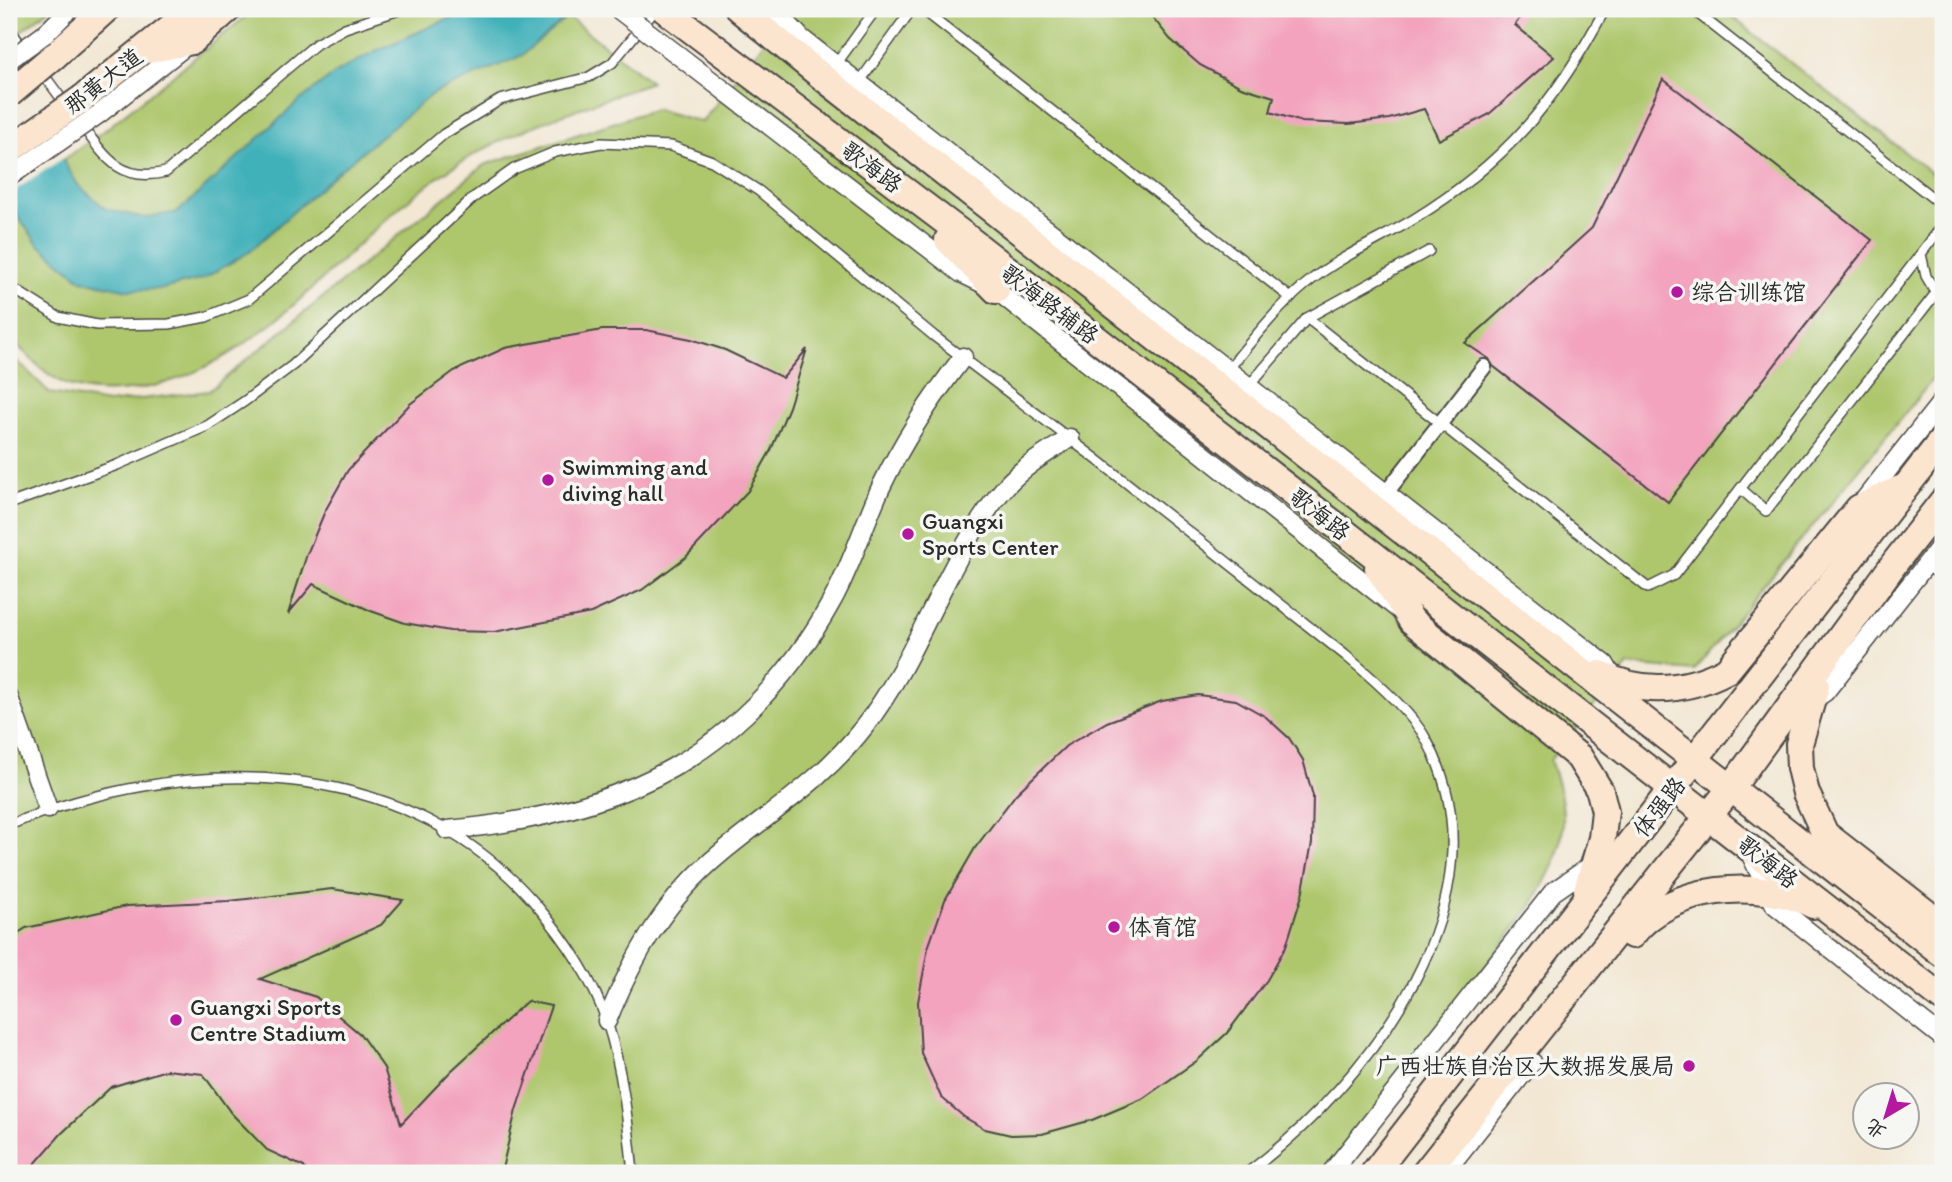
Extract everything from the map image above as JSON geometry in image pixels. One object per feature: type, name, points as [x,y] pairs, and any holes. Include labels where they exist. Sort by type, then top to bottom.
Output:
[{"type":"main road","points":[[9,94],[50,45],[106,9]]},
{"type":"main road","points":[[183,21],[229,9]]},
{"type":"main road","name":"歌海路","points":[[664,9],[977,245],[1943,999]]},
{"type":"main road","name":"歌海路","points":[[743,11],[854,90],[1243,393],[1567,658],[1943,954]]},
{"type":"main road","name":"那黄大道","points":[[9,150],[91,106],[142,51],[183,21]]},
{"type":"main road","points":[[896,186],[996,290]]},
{"type":"main road","name":"体强路","points":[[1374,1173],[1943,439]]},
{"type":"main road","points":[[1567,658],[1615,682],[1667,690],[1700,684],[1727,670],[1858,508],[1905,487]]},
{"type":"main road","name":"体强路","points":[[1425,1173],[1709,817],[1943,502]]},
{"type":"main road","points":[[1368,552],[1412,621],[1579,757],[1600,791],[1605,811],[1597,862],[1577,913]]},
{"type":"main road","points":[[1827,655],[1798,744],[1806,793],[1825,834],[1943,926]]},
{"type":"main road","points":[[1488,1094],[1532,1062],[1640,924],[1668,904],[1717,892],[1769,893],[1800,899],[1842,920]]},
{"type":"street","points":[[9,60],[50,45],[71,9]]},
{"type":"street","name":"歌海路辅路","points":[[618,9],[961,273],[996,290],[1412,621]]},
{"type":"street","points":[[774,9],[830,72]]},
{"type":"street","points":[[9,177],[183,21]]},
{"type":"street","points":[[447,830],[548,816],[621,793],[668,772],[712,744],[751,712],[790,665],[833,598],[882,485],[923,413],[963,357]]},
{"type":"street","points":[[1386,493],[1484,367]]},
{"type":"street","points":[[1243,393],[1386,493],[1605,664],[1631,708]]},
{"type":"street","points":[[1858,508],[1943,400]]},
{"type":"street","points":[[607,1021],[625,975],[649,932],[678,895],[720,854],[832,765],[865,726],[900,672],[926,626],[952,568],[979,523],[1008,484],[1036,460],[1070,438]]},
{"type":"street","points":[[1776,727],[1825,692],[1943,543]]},
{"type":"street","points":[[9,698],[48,809]]},
{"type":"street","points":[[1331,1173],[1553,892],[1639,834]]},
{"type":"street","points":[[1745,845],[1774,905],[1943,1038]]},
{"type":"street","points":[[1444,1173],[1532,1062]]},
{"type":"lane","points":[[9,27],[106,158],[124,171],[148,176],[166,172],[316,44],[345,28],[402,9]]},
{"type":"lane","points":[[9,286],[58,317],[97,325],[169,324],[206,317],[249,299],[444,134],[500,100],[589,77],[612,63],[656,9]]},
{"type":"lane","points":[[830,72],[876,9]]},
{"type":"lane","points":[[854,90],[912,9]]},
{"type":"lane","points":[[922,9],[1292,298]]},
{"type":"lane","points":[[1222,377],[1292,298],[1338,260],[1414,219],[1475,177],[1526,129],[1559,88],[1605,9]]},
{"type":"lane","points":[[1692,9],[1943,206]]},
{"type":"lane","points":[[9,504],[117,465],[208,426],[293,365],[473,198],[514,169],[555,152],[601,143],[671,146],[712,161],[759,191],[963,357],[1070,438],[1367,674],[1426,738],[1448,799],[1453,857],[1444,911],[1418,974],[1388,1027],[1342,1085],[1289,1142],[1247,1173]]},
{"type":"lane","points":[[1307,318],[1648,588],[1674,575],[1943,225]]},
{"type":"lane","points":[[1243,393],[1307,318],[1429,251]]},
{"type":"lane","points":[[1741,489],[1766,511],[1936,293],[1926,276],[1922,254]]},
{"type":"lane","points":[[1926,564],[1943,578]]},
{"type":"lane","points":[[9,825],[48,809],[132,786],[248,776],[314,783],[365,794],[408,810],[447,830],[481,853],[521,888],[558,930],[584,971],[607,1021],[627,1115],[633,1173]]},
{"type":"green space","points":[[9,9],[50,9],[9,40]]},
{"type":"green space","points":[[255,9],[558,9],[651,82],[539,124],[459,163],[399,208],[296,303],[222,358],[182,377],[139,389],[93,391],[58,380],[9,337],[9,199],[105,130]]},
{"type":"green space","name":"Guangxi Sports Center","points":[[790,9],[1722,9],[1943,182],[1943,367],[1694,671],[1628,665],[1550,760],[1562,801],[1563,819],[1558,851],[1543,885],[1532,905],[1330,1173],[9,1173],[9,353],[50,393],[108,403],[209,391],[484,165],[655,109],[702,122]]},
{"type":"water","points":[[470,9],[577,9],[521,56],[432,94],[334,175],[249,252],[203,279],[162,289],[128,290],[82,280],[38,244],[9,204],[9,69],[78,185],[106,209],[144,218],[178,212],[299,101],[334,74],[373,52]]},
{"type":"pier","points":[[9,65],[65,157],[9,194]]},
{"type":"building","points":[[1146,9],[1526,9],[1515,25],[1554,57],[1488,115],[1439,140],[1424,109],[1389,119],[1349,124],[1302,122],[1270,112],[1274,97],[1241,87],[1200,65],[1170,39]]},
{"type":"building","name":"综合训练馆","points":[[1663,79],[1872,240],[1668,502],[1493,366],[1489,359],[1465,343],[1592,228]]},
{"type":"building","name":"Swimming and diving hall","points":[[602,330],[646,330],[691,339],[725,350],[783,378],[807,349],[789,407],[771,450],[748,491],[686,557],[642,590],[591,613],[494,632],[450,631],[405,623],[371,611],[313,584],[288,614],[307,554],[325,511],[348,470],[410,404],[454,371],[505,348]]},
{"type":"building","points":[[1198,695],[1236,700],[1266,717],[1289,738],[1303,760],[1313,796],[1312,843],[1302,895],[1286,946],[1267,980],[1227,1033],[1198,1060],[1142,1099],[1092,1120],[1042,1134],[1011,1135],[985,1129],[964,1117],[941,1097],[921,1053],[918,1002],[928,948],[945,900],[975,848],[1016,794],[1066,746],[1107,722],[1162,701]]},
{"type":"building","name":"Guangxi Sports Centre Stadium","points":[[332,889],[403,900],[381,925],[260,979],[316,997],[360,1034],[384,1068],[401,1124],[451,1071],[527,1001],[551,1006],[516,1110],[501,1173],[306,1173],[304,1167],[267,1150],[231,1113],[203,1074],[166,1070],[111,1087],[61,1134],[27,1173],[9,1173],[9,939],[26,928],[127,906],[229,901]]},
{"type":"place","name":"综合训练馆","points":[[1677,292]]},
{"type":"place","name":"Swimming and diving hall","points":[[548,480]]},
{"type":"place","name":"Guangxi Sports Center","points":[[908,534]]},
{"type":"place","name":"体育馆","points":[[1114,927]]},
{"type":"place","name":"Guangxi Sports Centre Stadium","points":[[176,1020]]},
{"type":"place","name":"广西壮族自治区大数据发展局","points":[[1689,1066]]}]
